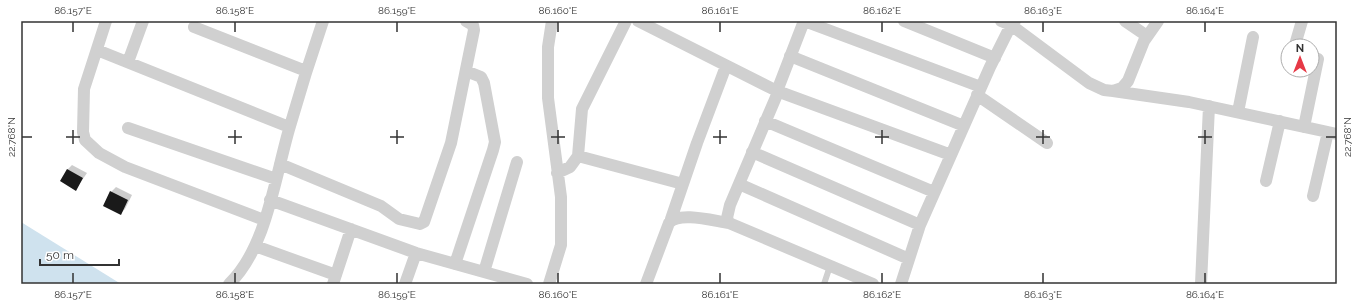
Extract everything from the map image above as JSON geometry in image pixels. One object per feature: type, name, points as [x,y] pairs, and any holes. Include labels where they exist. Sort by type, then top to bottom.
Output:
[{"type":"street","points":[[106,21],[84,89],[83,132],[85,140],[90,146],[126,167],[264,220]]},
{"type":"street","points":[[128,62],[143,21]]},
{"type":"street","points":[[229,284],[241,272],[255,246],[270,200],[306,70],[323,21]]},
{"type":"street","points":[[280,164],[381,206],[399,219],[420,224],[424,222],[451,143],[474,30],[474,25],[466,21]]},
{"type":"street","points":[[549,284],[561,245],[560,197],[548,98],[548,47],[552,21]]},
{"type":"street","points":[[557,173],[570,167],[578,156],[582,109],[626,21]]},
{"type":"street","points":[[638,21],[777,91],[951,155]]},
{"type":"street","points":[[729,223],[727,218],[739,184],[776,97],[804,21],[979,91],[1047,143]]},
{"type":"street","points":[[904,21],[995,58]]},
{"type":"street","points":[[1125,21],[1147,36]]},
{"type":"street","points":[[1113,91],[1122,88],[1128,81],[1147,36],[1158,21]]},
{"type":"street","points":[[1297,38],[1302,21]]},
{"type":"street","points":[[902,284],[920,225],[995,58],[1009,22],[1089,83],[1104,90],[1209,106],[1332,133],[1313,196]]},
{"type":"street","points":[[194,27],[306,70]]},
{"type":"street","points":[[1238,112],[1253,37]]},
{"type":"street","points":[[97,50],[289,127]]},
{"type":"street","points":[[790,56],[964,126]]},
{"type":"street","points":[[646,284],[726,66]]},
{"type":"street","points":[[455,264],[486,175],[494,142],[484,82],[481,78],[466,71]]},
{"type":"street","points":[[1304,127],[1314,78]]},
{"type":"street","points":[[1201,284],[1209,106]]},
{"type":"street","points":[[765,121],[934,192]]},
{"type":"street","points":[[1266,180],[1280,121]]},
{"type":"street","points":[[128,128],[276,179]]},
{"type":"street","points":[[752,152],[920,225]]},
{"type":"street","points":[[578,156],[683,184]]},
{"type":"street","points":[[484,272],[517,162]]},
{"type":"street","points":[[739,184],[909,259]]},
{"type":"street","points":[[270,200],[416,253],[484,272],[496,280],[527,284]]},
{"type":"street","points":[[671,219],[676,217],[686,217],[729,223],[873,284]]},
{"type":"street","points":[[255,246],[334,280],[351,229]]},
{"type":"street","points":[[405,284],[416,253]]},
{"type":"lane","points":[[824,284],[830,266]]},
{"type":"water","points":[[21,222],[121,284],[21,284]]},
{"type":"building","points":[[67,169],[83,178],[76,191],[60,181]]},
{"type":"building","points":[[110,191],[128,200],[121,215],[103,206]]}]
